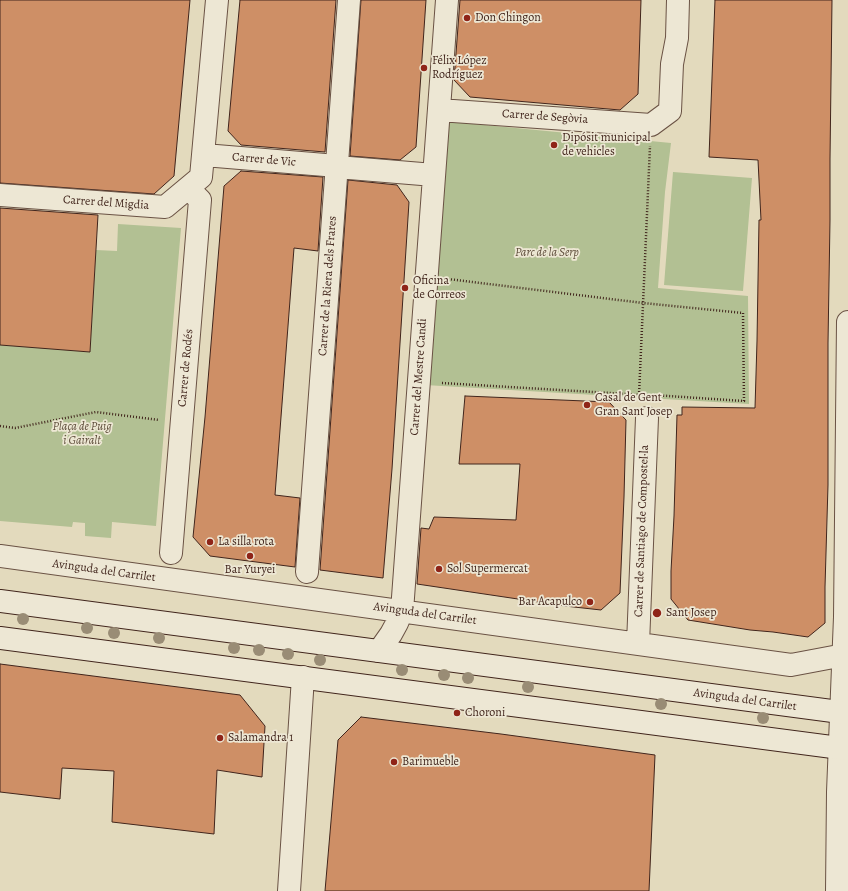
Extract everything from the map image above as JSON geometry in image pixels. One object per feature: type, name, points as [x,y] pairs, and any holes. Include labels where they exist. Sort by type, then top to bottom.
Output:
[{"type":"street","points":[[195,183],[204,155],[217,0]]},
{"type":"street","name":"Carrer de la Riera dels Frares","points":[[307,572],[329,166],[349,0]]},
{"type":"street","name":"Carrer del Mestre Candi","points":[[379,651],[391,634],[402,611],[447,0]]},
{"type":"street","points":[[651,133],[670,111],[672,64],[677,38],[678,0]]},
{"type":"street","name":"Carrer de Segòvia","points":[[439,110],[651,133]]},
{"type":"street","name":"Carrer de Vic","points":[[204,155],[434,175]]},
{"type":"street","name":"Carrer del Migdia","points":[[0,195],[165,207],[195,183]]},
{"type":"street","name":"Carrer de Rodés","points":[[171,553],[200,200],[195,183]]},
{"type":"street","points":[[837,891],[838,792],[844,749],[845,712],[848,322]]},
{"type":"street","name":"Carrer de Santiago de Compostel·la","points":[[638,644],[647,418]]},
{"type":"street","name":"Avinguda del Carrilet","points":[[0,556],[791,665],[846,657]]},
{"type":"street","name":"Avinguda del Carrilet","points":[[0,601],[845,712]]},
{"type":"street","points":[[0,638],[844,749]]},
{"type":"street","points":[[289,891],[303,678]]},
{"type":"path","points":[[638,394],[651,133]]},
{"type":"path","points":[[437,382],[744,401],[743,313],[643,303],[445,278]]},
{"type":"path","points":[[0,426],[16,428],[96,412],[182,423]]},
{"type":"green space","name":"Parc de la Serp","points":[[443,121],[671,143],[665,192],[658,288],[748,296],[749,404],[425,385]]},
{"type":"green space","points":[[673,172],[752,178],[743,291],[664,285]]},
{"type":"green space","name":"Plaça de Puig i Gairalt","points":[[118,224],[181,228],[156,526],[112,522],[111,538],[85,536],[85,523],[73,522],[72,527],[0,521],[0,344],[90,352],[96,250],[117,251]]},
{"type":"building","points":[[0,0],[190,0],[174,176],[154,194],[0,183]]},
{"type":"building","points":[[240,0],[336,0],[325,152],[241,145],[228,131]]},
{"type":"building","points":[[361,0],[426,0],[416,147],[400,160],[350,156]]},
{"type":"building","points":[[460,0],[641,0],[638,94],[620,110],[470,97],[454,80]]},
{"type":"building","points":[[715,0],[832,0],[828,485],[825,623],[808,637],[750,630],[688,620],[671,599],[677,415],[682,415],[682,407],[755,408],[759,220],[761,220],[758,160],[709,157]]},
{"type":"building","points":[[241,171],[323,177],[318,251],[294,248],[275,495],[300,498],[295,567],[210,556],[193,537],[205,417],[224,186]]},
{"type":"building","points":[[348,180],[397,185],[409,202],[392,469],[383,578],[320,570]]},
{"type":"building","points":[[0,208],[98,215],[90,352],[0,345]]},
{"type":"building","points":[[465,396],[609,402],[626,420],[620,593],[601,610],[417,584],[421,528],[429,529],[434,517],[516,520],[520,464],[459,464]]},
{"type":"building","points":[[0,664],[240,695],[265,726],[262,777],[217,770],[214,834],[112,822],[114,771],[62,768],[60,799],[0,792]]},
{"type":"building","points":[[361,717],[655,755],[649,891],[325,891],[338,740]]},
{"type":"place","name":"Don Chingon","points":[[467,18]]},
{"type":"place","name":"Félix López Rodríguez","points":[[424,68]]},
{"type":"place","name":"Dipósit municipal de vehicles","points":[[554,145]]},
{"type":"place","name":"Oficina de Correos","points":[[405,288]]},
{"type":"place","name":"Casal de Gent Gran Sant Josep","points":[[587,405]]},
{"type":"place","name":"La silla rota","points":[[210,542]]},
{"type":"place","name":"Bar Yuryei","points":[[250,556]]},
{"type":"place","name":"Sol Supermercat","points":[[439,569]]},
{"type":"place","name":"Bar Acapulco","points":[[590,602]]},
{"type":"place","name":"Sant Josep","points":[[657,613]]},
{"type":"place","name":"Choroni","points":[[457,713]]},
{"type":"place","name":"Salamandra 1","points":[[220,738]]},
{"type":"place","name":"Barimueble","points":[[394,762]]}]
